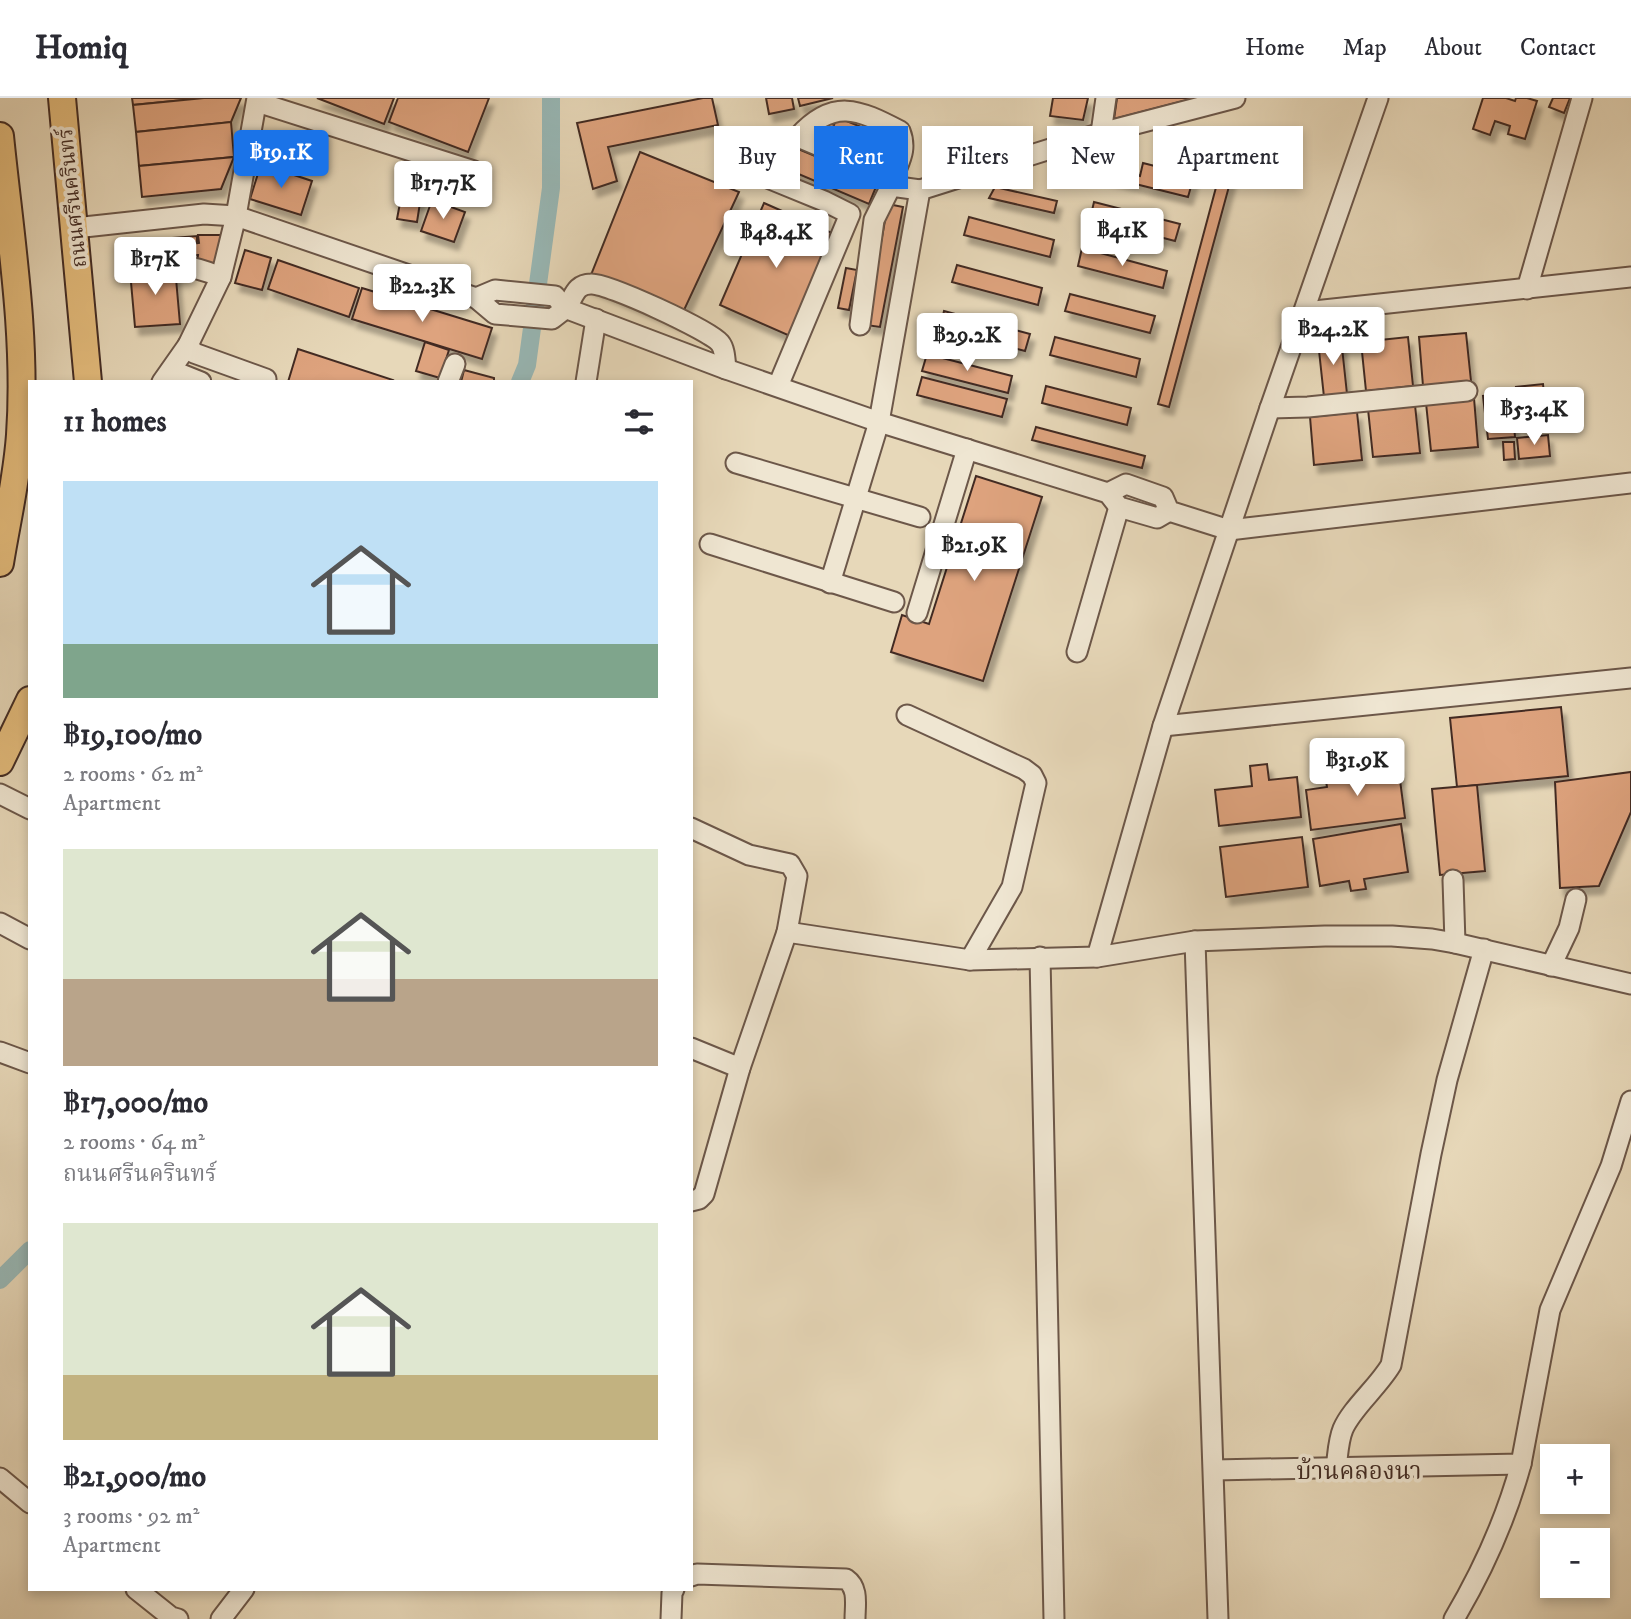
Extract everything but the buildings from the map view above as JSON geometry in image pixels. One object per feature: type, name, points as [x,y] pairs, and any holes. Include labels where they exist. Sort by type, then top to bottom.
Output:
[{"type":"main road","name":"ถนนศรีนครินทร์","points":[[62,98],[88,380]]},
{"type":"main road","points":[[0,136],[19,338],[20,434],[8,471],[1,552]]},
{"type":"main road","points":[[0,762],[28,704]]},
{"type":"street","points":[[1102,126],[1106,98]]},
{"type":"street","points":[[1128,126],[1235,98]]},
{"type":"street","points":[[1097,957],[1163,726],[1269,408],[1305,312],[1378,98]]},
{"type":"street","points":[[1527,289],[1582,98]]},
{"type":"street","points":[[190,380],[167,376],[188,345],[221,277],[236,216],[257,100],[474,171]]},
{"type":"street","points":[[800,134],[811,121],[838,108],[891,126]]},
{"type":"street","points":[[908,187],[919,190],[1047,150]]},
{"type":"street","points":[[795,189],[850,214],[874,220]]},
{"type":"street","points":[[860,325],[874,220],[889,189]]},
{"type":"street","points":[[830,583],[878,422],[919,190]]},
{"type":"street","points":[[75,228],[204,214],[236,216],[476,298],[495,314],[558,308],[579,287],[602,285],[712,337],[723,348],[726,369]]},
{"type":"street","points":[[778,386],[850,214]]},
{"type":"street","points":[[132,268],[177,264],[198,267],[221,277]]},
{"type":"street","points":[[1305,312],[1631,277]]},
{"type":"street","points":[[476,298],[495,290],[596,319],[726,369],[1114,500]]},
{"type":"street","points":[[586,380],[596,319]]},
{"type":"street","points":[[188,345],[194,353],[266,379]]},
{"type":"street","points":[[1269,408],[1308,407],[1467,391]]},
{"type":"street","points":[[917,613],[967,449]]},
{"type":"street","points":[[736,463],[920,517]]},
{"type":"street","points":[[1077,652],[1114,500],[1126,484],[1163,497],[1169,510],[1229,530],[1631,483]]},
{"type":"street","points":[[710,544],[894,603]]},
{"type":"street","points":[[1163,726],[1631,678]]},
{"type":"street","points":[[907,715],[1024,769],[1032,775],[1036,783],[1012,887],[970,960]]},
{"type":"street","points":[[0,794],[28,808]]},
{"type":"street","points":[[693,829],[749,855],[790,864],[797,876],[787,932],[740,1068],[704,1194],[693,1200]]},
{"type":"street","points":[[1453,880],[1455,943]]},
{"type":"street","points":[[1551,966],[1569,928],[1576,899]]},
{"type":"street","points":[[0,923],[28,938]]},
{"type":"street","points":[[787,932],[970,960],[1097,957],[1195,942],[1392,936],[1455,943],[1631,984]]},
{"type":"street","points":[[1195,942],[1218,1619]]},
{"type":"street","points":[[1336,1468],[1339,1441],[1344,1426],[1391,1365],[1444,1093],[1484,949]]},
{"type":"street","points":[[1040,957],[1054,1619]]},
{"type":"street","points":[[693,1049],[740,1068]]},
{"type":"street","points":[[0,1052],[28,1062]]},
{"type":"street","points":[[1454,1619],[1472,1588],[1508,1508],[1521,1464],[1550,1310],[1611,1166],[1631,1101]]},
{"type":"street","points":[[1214,1470],[1521,1464]]},
{"type":"street","points":[[0,1478],[28,1501]]},
{"type":"street","points":[[693,1575],[846,1579],[854,1586],[855,1619]]},
{"type":"street","points":[[139,1591],[178,1619]]},
{"type":"street","points":[[221,1619],[242,1591]]},
{"type":"street","points":[[671,1619],[673,1591]]},
{"type":"waterway","points":[[521,380],[527,365],[551,188],[551,98]]},
{"type":"waterway","points":[[0,1280],[28,1252]]},
{"type":"district","name":"บ้านคลองนา","points":[[1359,1471]]}]
